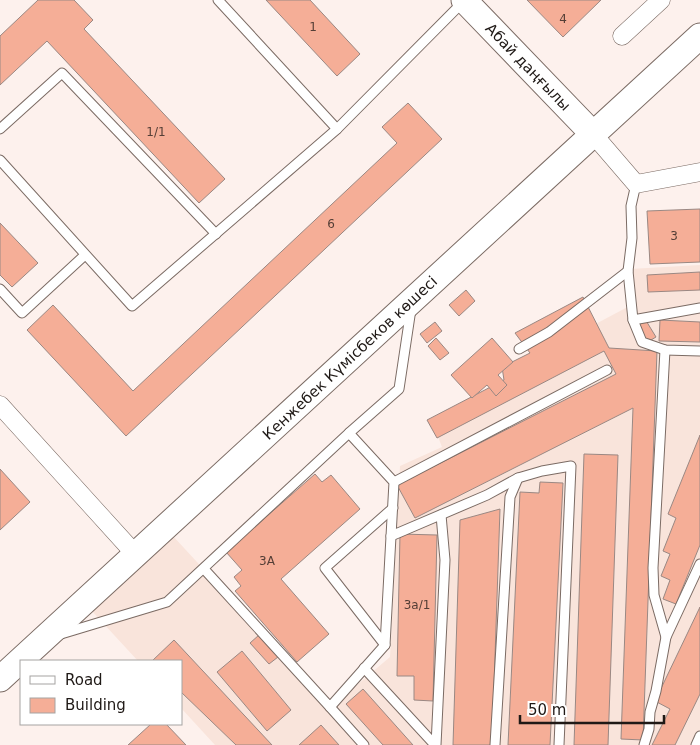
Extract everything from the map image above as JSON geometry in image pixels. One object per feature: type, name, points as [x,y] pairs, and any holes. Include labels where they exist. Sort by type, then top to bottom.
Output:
[{"type":"street","name":"Абай даңғылы","points":[[464,0],[592,134]]},
{"type":"street","points":[[622,36],[660,0]]},
{"type":"street","name":"Кенжебек Күмісбеков көшесі","points":[[21,660],[700,36]]},
{"type":"street","points":[[592,134],[636,184],[700,172]]},
{"type":"street","points":[[0,405],[136,555]]},
{"type":"street","name":"Кенжебек Күмісбеков көшесі","points":[[0,679],[20,661]]},
{"type":"lane","points":[[218,0],[337,129]]},
{"type":"lane","points":[[0,160],[132,306],[337,129],[464,0]]},
{"type":"lane","points":[[0,129],[62,73],[216,234]]},
{"type":"lane","points":[[636,184],[631,206],[632,238],[628,271],[633,320],[642,342],[665,350],[700,351]]},
{"type":"lane","points":[[0,289],[22,313],[85,254]]},
{"type":"lane","points":[[519,349],[549,332],[628,271]]},
{"type":"lane","points":[[44,639],[167,602],[204,569],[399,388],[412,301]]},
{"type":"lane","points":[[633,320],[700,308]]},
{"type":"lane","points":[[665,350],[653,568],[654,595],[666,637]]},
{"type":"lane","points":[[394,482],[607,370]]},
{"type":"lane","points":[[330,707],[385,645],[394,482],[349,433]]},
{"type":"lane","points":[[392,536],[487,495],[518,478],[542,471],[571,466],[559,745]]},
{"type":"lane","points":[[495,745],[510,497],[518,478]]},
{"type":"lane","points":[[385,645],[325,568],[393,508]]},
{"type":"lane","points":[[436,745],[445,560],[441,514]]},
{"type":"lane","points":[[644,745],[649,729],[650,712],[666,637],[700,564]]},
{"type":"lane","points":[[204,569],[364,745]]},
{"type":"lane","points":[[364,668],[436,745]]},
{"type":"lane","points":[[696,745],[700,736]]},
{"type":"shaded area","points":[[700,265],[700,745],[215,745],[182,709],[182,660],[137,660],[91,610],[172,535],[331,707],[390,657],[400,466],[442,447],[431,419],[505,380],[509,370],[637,302],[630,269]]},
{"type":"building","points":[[38,0],[74,0],[93,20],[84,29],[225,179],[199,203],[47,41],[0,85],[0,36]]},
{"type":"building","points":[[266,0],[310,0],[360,54],[337,76]]},
{"type":"building","points":[[527,0],[601,0],[563,37]]},
{"type":"building","points":[[408,103],[442,139],[126,436],[27,330],[53,305],[133,391],[397,143],[382,127]]},
{"type":"building","points":[[700,209],[700,262],[650,264],[647,211]]},
{"type":"building","points":[[0,223],[38,263],[12,287],[0,275]]},
{"type":"building","points":[[700,272],[700,290],[648,292],[647,275]]},
{"type":"building","points":[[466,290],[475,301],[459,316],[449,305]]},
{"type":"building","points":[[583,297],[609,348],[657,351],[643,740],[621,739],[633,408],[415,518],[397,485],[616,374],[604,351],[437,438],[427,420],[504,380],[502,367],[530,353],[515,333]]},
{"type":"building","points":[[645,319],[656,337],[646,343],[639,324]]},
{"type":"building","points":[[660,320],[700,322],[700,342],[659,341]]},
{"type":"building","points":[[435,322],[442,331],[427,343],[420,334]]},
{"type":"building","points":[[436,338],[449,353],[440,360],[428,346]]},
{"type":"building","points":[[492,338],[513,362],[498,375],[507,385],[496,396],[487,385],[472,398],[451,375]]},
{"type":"building","points":[[700,435],[700,545],[676,604],[663,599],[670,580],[661,576],[670,554],[663,551],[676,518],[668,514]]},
{"type":"building","points":[[584,454],[618,455],[608,745],[574,745]]},
{"type":"building","points":[[0,469],[30,502],[0,530]]},
{"type":"building","points":[[315,474],[322,482],[331,475],[360,509],[281,579],[329,634],[297,662],[235,591],[241,586],[234,577],[242,570],[226,552]]},
{"type":"building","points":[[540,482],[563,483],[550,745],[508,745],[520,492],[539,493]]},
{"type":"building","points":[[500,509],[492,745],[453,745],[460,520]]},
{"type":"building","points":[[400,534],[437,535],[433,701],[414,700],[414,676],[397,676]]},
{"type":"building","points":[[700,607],[700,694],[675,745],[652,745],[670,709],[655,701]]},
{"type":"building","points":[[259,635],[278,657],[269,664],[250,643]]},
{"type":"building","points":[[174,640],[272,745],[236,745],[182,693],[182,660],[153,660]]},
{"type":"building","points":[[242,651],[291,710],[267,731],[217,672]]},
{"type":"building","points":[[363,689],[413,745],[383,745],[346,704]]},
{"type":"building","points":[[150,725],[167,725],[186,745],[128,745]]},
{"type":"building","points":[[321,725],[339,745],[299,745]]}]
